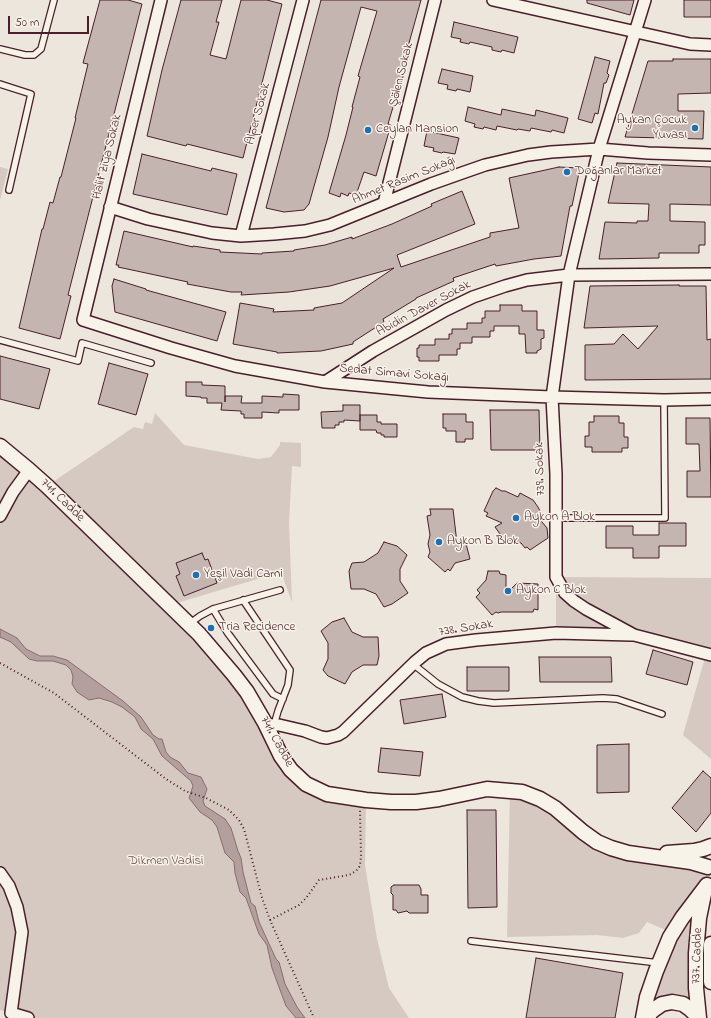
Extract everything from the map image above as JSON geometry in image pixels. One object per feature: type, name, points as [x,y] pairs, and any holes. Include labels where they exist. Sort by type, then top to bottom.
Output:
[{"type":"street","name":"Halit Ziya Sokak","points":[[83,320],[161,0]]},
{"type":"street","name":"Alper Sokak","points":[[241,236],[303,0]]},
{"type":"street","name":"Şölen Sokak","points":[[384,203],[435,0]]},
{"type":"street","points":[[493,0],[690,44],[711,45]]},
{"type":"street","name":"739. Sokak","points":[[645,0],[599,148],[569,275],[552,397],[556,474],[556,577],[562,589],[574,601],[634,635],[711,655]]},
{"type":"street","name":"Ahmet Rasim Sokağı","points":[[110,206],[148,219],[212,233],[241,236],[274,234],[305,231],[330,225],[431,184],[485,165],[528,156],[551,152],[599,148],[648,153],[711,155]]},
{"type":"street","name":"Abidin Daver Sokak","points":[[325,382],[415,327],[473,297],[505,286],[527,280],[569,275],[711,274]]},
{"type":"street","name":"Sedat Simavi Sokağı","points":[[83,320],[171,348],[235,366],[325,382],[428,392],[664,400],[711,399]]},
{"type":"street","name":"741. Cadde","points":[[0,446],[29,470],[199,634],[234,675],[271,727],[281,756],[291,770],[306,784],[327,794],[391,802],[416,802],[439,799],[487,789],[522,792],[540,799],[555,808],[597,842],[628,853],[691,862],[709,874]]},
{"type":"street","points":[[0,516],[13,492],[29,470]]},
{"type":"street","name":"738. Sokak","points":[[271,727],[301,730],[327,738],[338,735],[426,653],[446,644],[556,633],[634,635]]},
{"type":"street","name":"741. Cadde","points":[[649,855],[694,851],[711,846]]},
{"type":"street","name":"737. Cadde","points":[[699,1018],[696,988],[697,941],[702,900],[709,874],[706,855],[711,846]]},
{"type":"street","points":[[0,873],[9,886],[17,907],[22,932],[11,1013],[28,1018]]},
{"type":"street","points":[[643,1018],[647,997],[670,937],[709,874]]},
{"type":"street","name":"737. Cadde","points":[[711,944],[711,982]]},
{"type":"street","points":[[647,1018],[652,1011],[662,1004],[672,1002],[683,1004],[699,1018]]},
{"type":"lane","points":[[0,49],[25,55],[34,55],[41,49],[54,0]]},
{"type":"lane","points":[[0,84],[31,94],[9,190]]},
{"type":"lane","points":[[0,340],[78,361],[82,343],[151,363]]},
{"type":"lane","points":[[556,518],[666,518],[664,400]]},
{"type":"lane","points":[[188,625],[213,609],[280,590]]},
{"type":"lane","points":[[243,600],[290,670],[290,681],[271,727]]},
{"type":"lane","points":[[213,609],[227,632],[273,694],[283,699]]},
{"type":"lane","points":[[413,664],[438,684],[462,697],[478,701],[494,703],[603,698],[617,699],[662,714]]},
{"type":"lane","points":[[472,941],[659,963]]},
{"type":"path","points":[[0,663],[54,693],[166,779],[185,791],[206,798],[229,810],[239,820],[244,829],[262,898],[270,920],[314,1018]]},
{"type":"path","points":[[270,920],[299,905],[319,880],[349,875],[356,872],[360,866],[361,856],[360,799]]},
{"type":"green space","points":[[0,167],[8,169],[0,200]]},
{"type":"green space","name":"Dikmen Vadisi","points":[[155,413],[184,445],[258,459],[271,457],[280,445],[280,442],[301,443],[301,467],[292,466],[289,522],[292,602],[281,572],[170,605],[199,635],[298,778],[366,800],[365,865],[377,939],[389,988],[409,1018],[28,1018],[0,1010],[0,446],[47,486],[134,427],[143,429],[145,422],[152,424]]},
{"type":"green space","points":[[556,577],[711,578],[711,759],[683,735],[706,654],[634,635],[556,633]]},
{"type":"green space","points":[[510,791],[522,792],[597,842],[711,871],[702,900],[697,1006],[672,1002],[647,1018],[673,933],[647,922],[639,933],[623,938],[597,935],[507,937]]},
{"type":"shaded area","points":[[0,629],[17,638],[26,649],[40,656],[53,656],[67,660],[123,701],[141,717],[153,735],[159,739],[162,739],[166,752],[170,757],[179,762],[188,773],[201,777],[207,789],[203,801],[205,806],[225,819],[231,828],[241,858],[251,903],[255,906],[259,922],[276,959],[279,962],[285,984],[297,1007],[305,1018],[296,1018],[286,1006],[272,968],[267,945],[259,934],[246,898],[240,892],[234,862],[225,853],[217,827],[212,820],[200,812],[189,798],[193,786],[191,781],[162,756],[153,739],[141,729],[135,717],[122,707],[112,702],[99,698],[89,700],[77,692],[72,684],[73,677],[71,670],[66,665],[53,661],[37,661],[29,659],[11,642],[0,637]]},
{"type":"building","points":[[100,0],[128,0],[142,4],[68,295],[71,296],[60,339],[19,328],[42,229],[50,202],[53,203],[61,177],[76,118],[88,64],[83,63]]},
{"type":"building","points":[[181,0],[222,0],[216,22],[219,22],[210,55],[226,59],[241,0],[267,0],[282,4],[243,158],[147,136],[162,70]]},
{"type":"building","points":[[321,0],[421,0],[404,61],[407,62],[388,124],[391,125],[376,176],[364,172],[356,195],[349,193],[348,196],[341,193],[340,197],[329,193],[353,107],[360,77],[358,76],[377,11],[361,7],[339,87],[328,137],[309,204],[304,210],[284,212],[266,208]]},
{"type":"building","points":[[587,0],[634,0],[630,15],[587,3]]},
{"type":"building","points":[[684,0],[711,0],[711,17],[684,17]]},
{"type":"building","points":[[454,22],[518,37],[514,53],[502,50],[501,52],[492,50],[492,47],[470,42],[469,44],[460,42],[461,39],[451,37]]},
{"type":"building","points":[[595,57],[610,61],[607,73],[609,75],[606,83],[604,83],[598,114],[595,113],[592,123],[578,119]]},
{"type":"building","points":[[673,59],[711,59],[711,93],[678,94],[678,111],[704,111],[703,139],[625,137],[648,61],[673,61]]},
{"type":"building","points":[[442,69],[473,76],[470,92],[457,89],[456,91],[447,89],[448,85],[438,83]]},
{"type":"building","points":[[468,107],[501,115],[502,109],[535,116],[536,110],[568,118],[564,133],[531,128],[530,131],[517,130],[497,126],[496,130],[484,127],[483,129],[474,127],[475,124],[465,121]]},
{"type":"building","points":[[427,131],[459,138],[455,154],[433,151],[434,148],[424,146]]},
{"type":"building","points":[[142,154],[211,171],[212,168],[237,174],[227,215],[133,194]]},
{"type":"building","points":[[617,163],[711,167],[711,205],[670,204],[670,221],[705,222],[705,245],[699,245],[699,253],[659,253],[659,258],[599,259],[605,222],[637,223],[637,221],[648,221],[649,204],[608,203]]},
{"type":"building","points":[[559,167],[580,168],[572,206],[570,206],[561,256],[496,266],[495,264],[453,278],[454,281],[416,298],[383,319],[384,322],[353,342],[353,344],[321,351],[277,353],[233,344],[240,303],[274,309],[273,312],[314,310],[314,308],[342,303],[394,268],[330,286],[289,292],[241,295],[242,292],[231,292],[187,284],[188,282],[118,267],[119,265],[116,265],[124,231],[193,247],[220,250],[220,252],[262,254],[294,251],[325,245],[352,237],[352,239],[392,224],[432,206],[431,204],[462,191],[475,224],[397,255],[401,267],[490,237],[490,233],[519,228],[509,178]]},
{"type":"building","points":[[114,279],[146,290],[226,312],[217,341],[115,312],[112,286]]},
{"type":"building","points":[[590,286],[706,286],[707,340],[711,339],[711,379],[585,380],[585,345],[614,344],[623,334],[638,349],[658,326],[584,328]]},
{"type":"building","points":[[500,305],[522,305],[522,311],[537,311],[537,330],[544,330],[544,338],[541,339],[541,349],[537,351],[537,353],[526,353],[525,334],[519,334],[519,326],[494,326],[494,331],[490,331],[490,337],[472,337],[472,343],[460,343],[460,349],[457,349],[457,355],[439,355],[439,361],[419,361],[419,357],[417,357],[417,348],[419,348],[419,345],[435,345],[435,339],[449,339],[449,334],[452,334],[452,329],[467,329],[467,323],[482,323],[482,318],[485,318],[485,311],[500,311]]},
{"type":"building","points":[[0,356],[50,369],[39,409],[0,399]]},
{"type":"building","points":[[109,363],[148,374],[136,415],[98,404]]},
{"type":"building","points":[[186,382],[202,382],[202,385],[225,386],[225,396],[242,396],[241,403],[262,403],[262,396],[283,397],[283,394],[299,395],[299,410],[279,410],[279,413],[262,412],[262,418],[244,418],[244,414],[241,414],[241,411],[221,410],[222,403],[207,403],[207,398],[186,396]]},
{"type":"building","points":[[343,405],[360,405],[360,421],[344,420],[344,422],[339,422],[339,425],[335,425],[335,428],[322,428],[321,412],[343,411]]},
{"type":"building","points":[[490,410],[539,410],[540,450],[491,450]]},
{"type":"building","points":[[443,414],[466,414],[466,422],[473,422],[473,439],[465,439],[465,442],[456,442],[456,431],[446,431],[446,428],[443,428]]},
{"type":"building","points":[[360,415],[377,415],[377,422],[381,422],[381,424],[397,424],[397,437],[384,437],[381,433],[377,433],[376,430],[360,430]]},
{"type":"building","points":[[594,416],[619,416],[619,423],[624,423],[624,437],[628,437],[628,448],[622,448],[622,452],[592,452],[592,447],[585,447],[585,436],[589,436],[589,422],[594,422]]},
{"type":"building","points":[[686,418],[710,418],[711,497],[687,497],[687,471],[700,471],[699,444],[686,444]]},
{"type":"building","name":"Aykon A Blok","points":[[496,488],[518,497],[520,493],[533,500],[541,513],[537,516],[547,528],[548,538],[530,550],[527,547],[525,548],[521,543],[507,540],[500,534],[495,527],[502,523],[486,516],[488,513],[484,511],[493,491]]},
{"type":"building","name":"Aykon B Blok","points":[[430,509],[453,509],[457,543],[465,540],[470,559],[455,563],[450,571],[448,569],[445,572],[428,557],[430,552],[428,544],[430,535],[427,516],[431,515]]},
{"type":"building","points":[[659,523],[686,523],[686,546],[659,546],[659,558],[633,558],[633,548],[606,548],[606,526],[633,526],[633,535],[659,535]]},
{"type":"building","points":[[384,542],[397,546],[407,555],[400,569],[400,581],[408,593],[392,604],[384,607],[376,594],[364,589],[351,589],[349,571],[352,563],[364,562],[378,553]]},
{"type":"building","name":"Yeşil Vadi Cami","points":[[202,553],[205,560],[208,559],[217,583],[184,596],[176,576],[180,574],[176,563]]},
{"type":"building","name":"Aykon C Blok","points":[[488,571],[499,571],[500,574],[506,575],[506,594],[517,583],[538,584],[538,610],[534,609],[533,612],[496,612],[492,615],[476,597],[480,593],[477,590],[486,580]]},
{"type":"building","points":[[344,618],[352,632],[363,637],[378,637],[379,656],[377,665],[363,665],[352,672],[345,684],[328,676],[323,670],[328,659],[328,643],[321,631],[332,622]]},
{"type":"building","points":[[653,650],[693,662],[687,685],[646,674]]},
{"type":"building","points":[[539,657],[611,657],[612,682],[540,682]]},
{"type":"building","points":[[467,667],[509,667],[509,691],[467,691]]},
{"type":"building","points":[[442,694],[446,717],[404,724],[400,700]]},
{"type":"building","points":[[629,744],[629,792],[597,793],[597,745]]},
{"type":"building","points":[[381,748],[423,752],[420,776],[378,772]]},
{"type":"building","points":[[703,771],[711,778],[711,813],[696,832],[672,808]]},
{"type":"building","points":[[467,810],[496,810],[497,907],[468,908]]},
{"type":"building","points":[[394,885],[419,885],[421,895],[428,895],[428,913],[409,913],[407,911],[398,913],[396,910],[393,910],[393,895],[391,893],[391,887]]},
{"type":"building","points":[[536,958],[623,973],[615,1018],[526,1018]]},
{"type":"place","name":"Aykan Çocuk Yuvası","points":[[695,128]]},
{"type":"place","name":"Ceylan Mansion","points":[[368,130]]},
{"type":"place","name":"Doğanlar Market","points":[[567,172]]},
{"type":"place","name":"Aykon A Blok","points":[[516,518]]},
{"type":"place","name":"Aykon B Blok","points":[[439,542]]},
{"type":"place","name":"Yeşil Vadi Cami","points":[[196,575]]},
{"type":"place","name":"Aykon C Blok","points":[[508,591]]},
{"type":"place","name":"Tria Recidence","points":[[211,628]]}]
